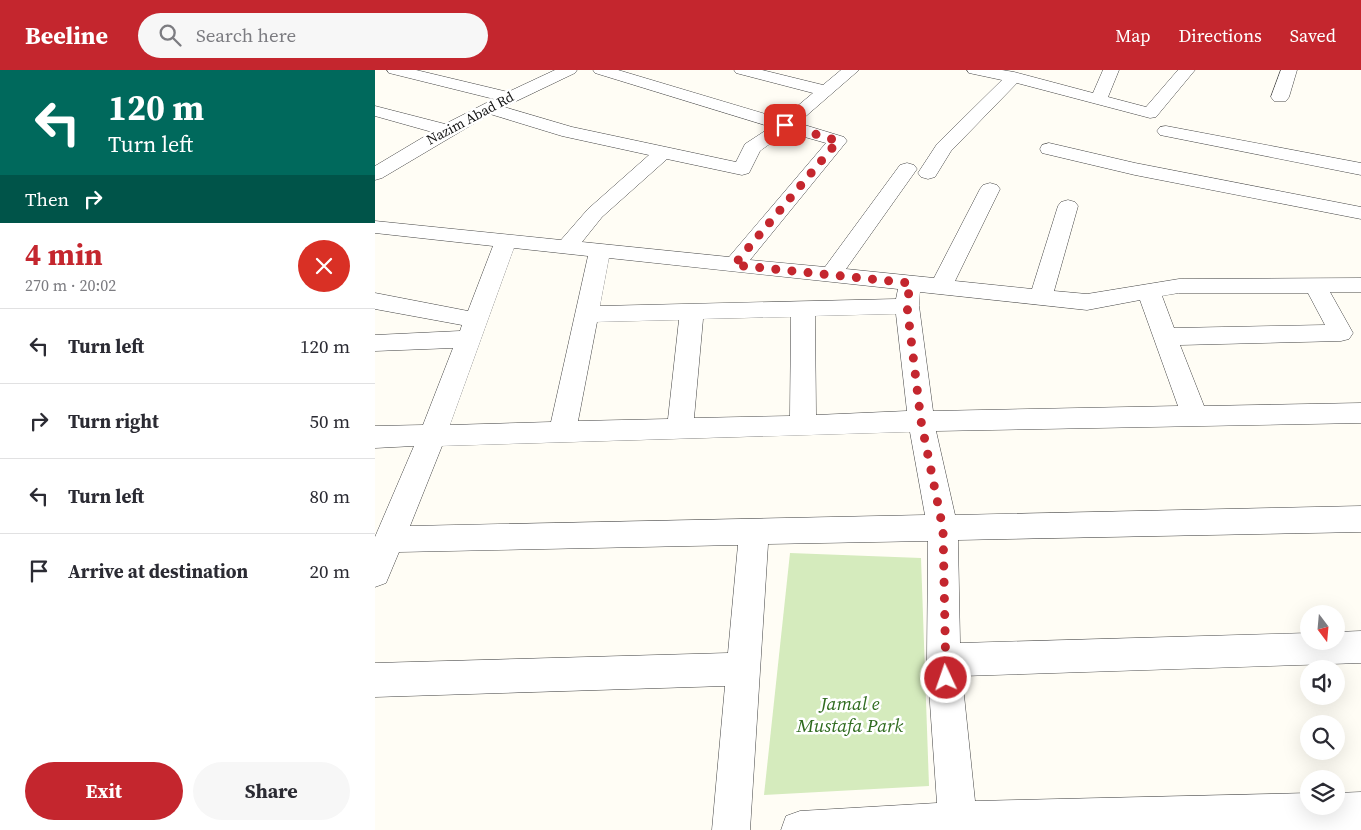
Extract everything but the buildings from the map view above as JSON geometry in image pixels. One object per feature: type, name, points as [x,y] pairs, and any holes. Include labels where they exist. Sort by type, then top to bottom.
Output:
[{"type":"street","points":[[395,70],[509,97]]},
{"type":"street","name":"Nazim Abad Rd","points":[[375,174],[424,142],[509,97],[569,70]]},
{"type":"street","points":[[601,70],[838,141],[734,265]]},
{"type":"street","points":[[742,70],[827,91]]},
{"type":"street","points":[[489,108],[568,132],[742,169],[753,148],[785,125],[851,70]]},
{"type":"street","points":[[975,70],[1015,77],[1150,113],[1187,70]]},
{"type":"street","points":[[1099,100],[1111,70]]},
{"type":"street","points":[[1280,97],[1289,70]]},
{"type":"street","points":[[928,173],[944,148],[1015,77]]},
{"type":"street","points":[[375,111],[447,130]]},
{"type":"street","points":[[1166,131],[1361,170]]},
{"type":"street","points":[[1049,149],[1135,169],[1361,213]]},
{"type":"street","points":[[567,248],[595,213],[663,152]]},
{"type":"street","points":[[831,275],[907,169]]},
{"type":"street","points":[[941,286],[990,189]]},
{"type":"street","points":[[1041,297],[1068,206]]},
{"type":"street","points":[[375,227],[831,275],[908,295]]},
{"type":"street","points":[[375,573],[433,435],[506,241]]},
{"type":"street","points":[[562,432],[601,251]]},
{"type":"street","points":[[1165,337],[1341,333],[1315,285]]},
{"type":"street","points":[[587,314],[803,309],[908,295],[941,286],[1087,302],[1179,286],[1361,285]]},
{"type":"street","points":[[1148,291],[1195,417]]},
{"type":"street","points":[[908,295],[921,421],[943,529],[945,660],[957,825]]},
{"type":"street","points":[[375,301],[473,330]]},
{"type":"street","points":[[803,309],[803,426]]},
{"type":"street","points":[[680,429],[693,312]]},
{"type":"street","points":[[375,343],[473,330]]},
{"type":"street","points":[[375,437],[803,426],[921,421],[1195,417],[1361,412]]},
{"type":"street","points":[[389,539],[1361,519]]},
{"type":"street","points":[[731,830],[742,669],[755,531]]},
{"type":"street","points":[[945,660],[1361,647]]},
{"type":"street","points":[[375,680],[742,669]]},
{"type":"street","points":[[801,830],[1361,811]]},
{"type":"green space","name":"Jamal e Mustafa Park","points":[[790,553],[921,558],[929,786],[764,795]]},
{"type":"route","points":[[785,125],[838,141],[734,265],[910,283],[907,306],[921,421],[943,529],[946,678]]}]
